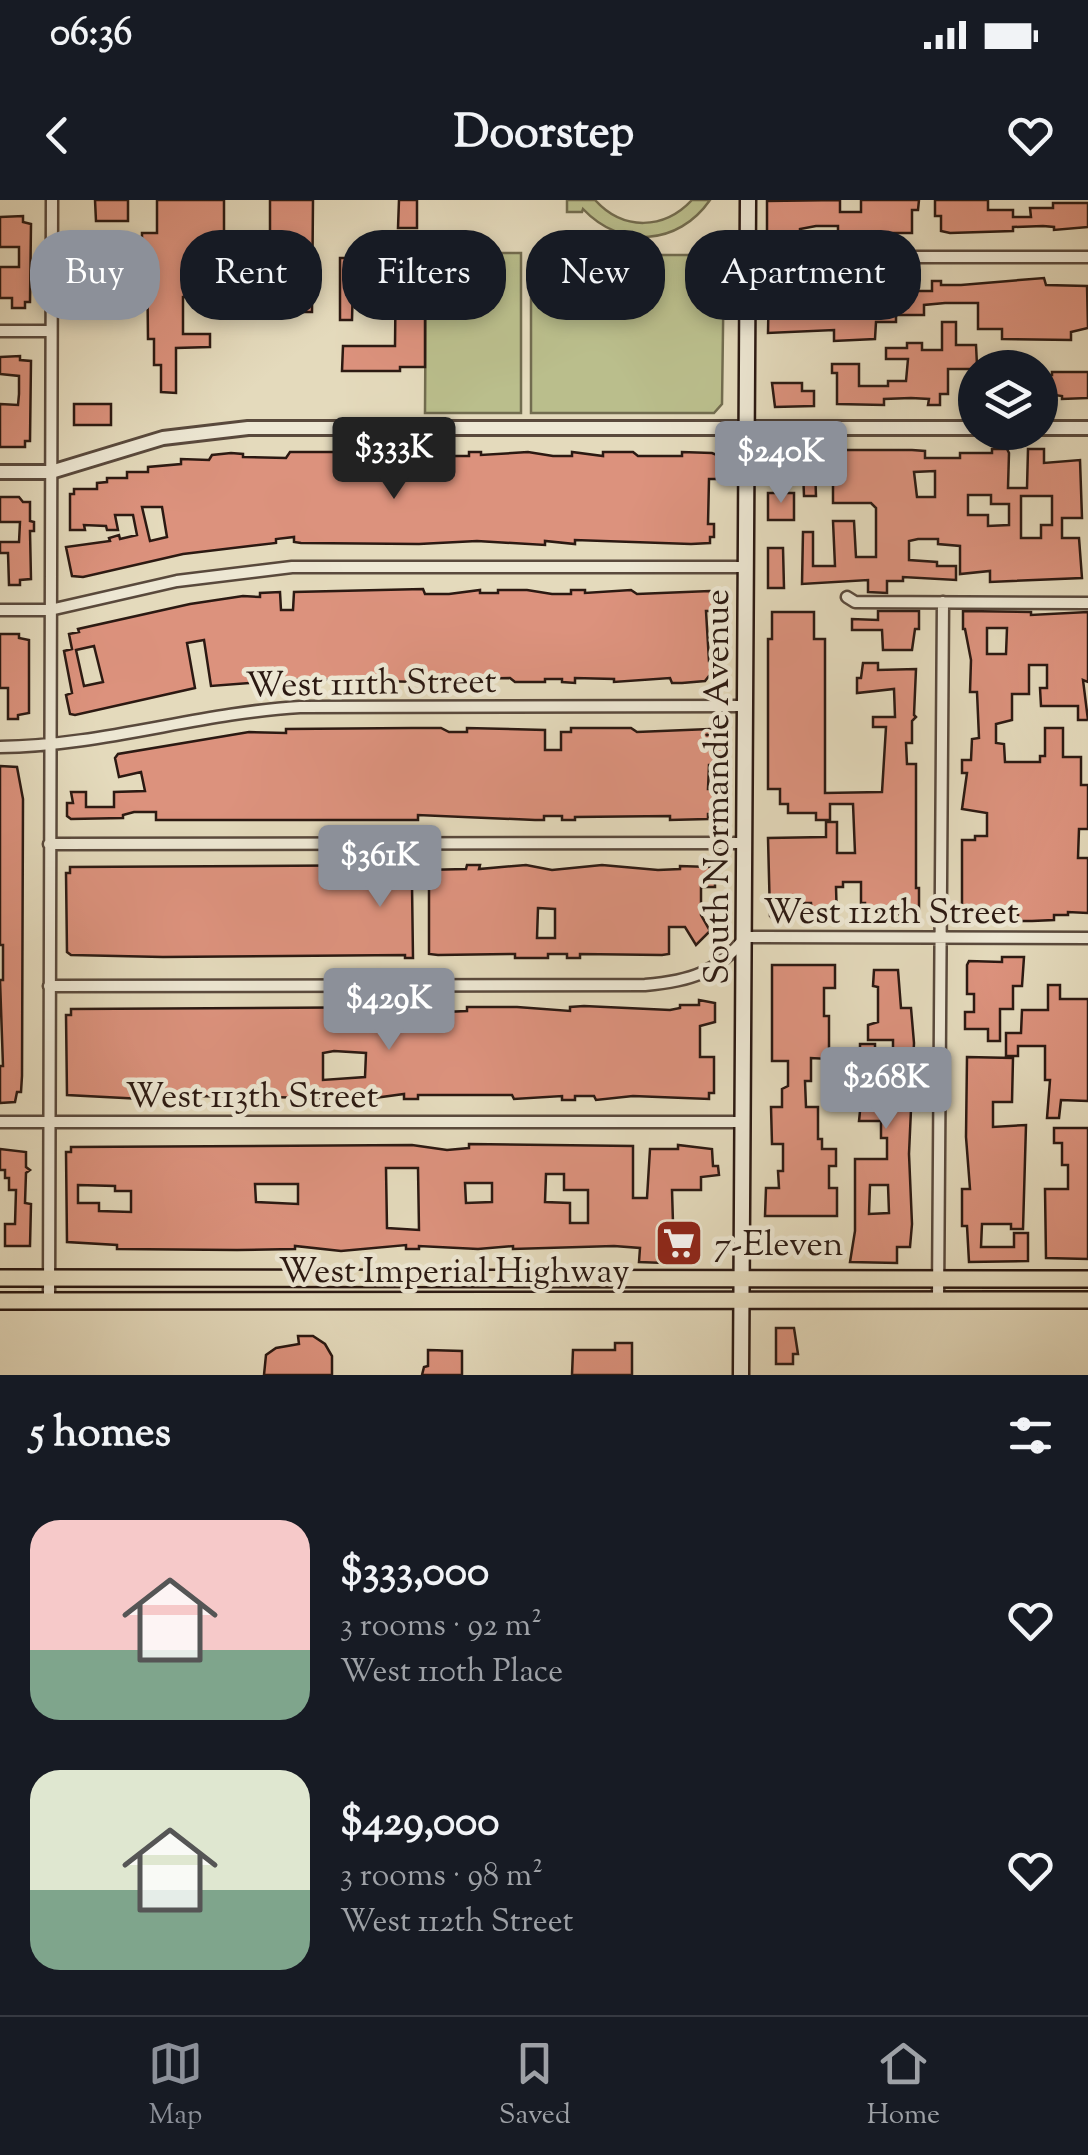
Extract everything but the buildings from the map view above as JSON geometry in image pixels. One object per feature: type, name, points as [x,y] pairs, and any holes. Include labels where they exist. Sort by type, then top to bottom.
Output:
[{"type":"main road","name":"South Normandie Avenue","points":[[748,200],[748,230]]},
{"type":"main road","name":"South Normandie Avenue","points":[[741,1375],[747,320]]},
{"type":"main road","name":"West Imperial Highway","points":[[0,1278],[1088,1279]]},
{"type":"main road","name":"West Imperial Highway","points":[[0,1301],[1088,1300]]},
{"type":"street","points":[[49,1301],[52,200]]},
{"type":"street","points":[[921,257],[1088,257]]},
{"type":"street","points":[[0,331],[51,331]]},
{"type":"street","points":[[0,472],[50,472],[164,438],[248,428],[958,428]]},
{"type":"street","points":[[1058,428],[1088,428]]},
{"type":"street","points":[[0,610],[50,610],[177,581],[292,568],[746,567]]},
{"type":"street","points":[[847,597],[854,602],[1088,603]]},
{"type":"street","points":[[938,1300],[944,602]]},
{"type":"street","name":"West 111th Street","points":[[0,747],[50,746],[241,711],[300,707],[746,706]]},
{"type":"street","points":[[49,844],[746,843]]},
{"type":"street","name":"West 112th Street","points":[[49,986],[645,985],[673,982],[711,970],[726,960],[746,937],[1088,938]]},
{"type":"street","name":"West 113th Street","points":[[0,1122],[744,1122]]},
{"type":"green space","points":[[567,200],[595,200],[618,217],[644,223],[669,217],[692,200],[710,200],[697,215],[665,234],[665,230],[612,230],[583,209],[567,212]]},
{"type":"green space","points":[[506,253],[521,253],[521,413],[425,413],[426,320],[506,320]]},
{"type":"green space","points":[[665,255],[685,255],[685,320],[723,320],[722,404],[714,413],[531,413],[531,320],[665,320]]},
{"type":"place","name":"7-Eleven","points":[[679,1243]]}]
